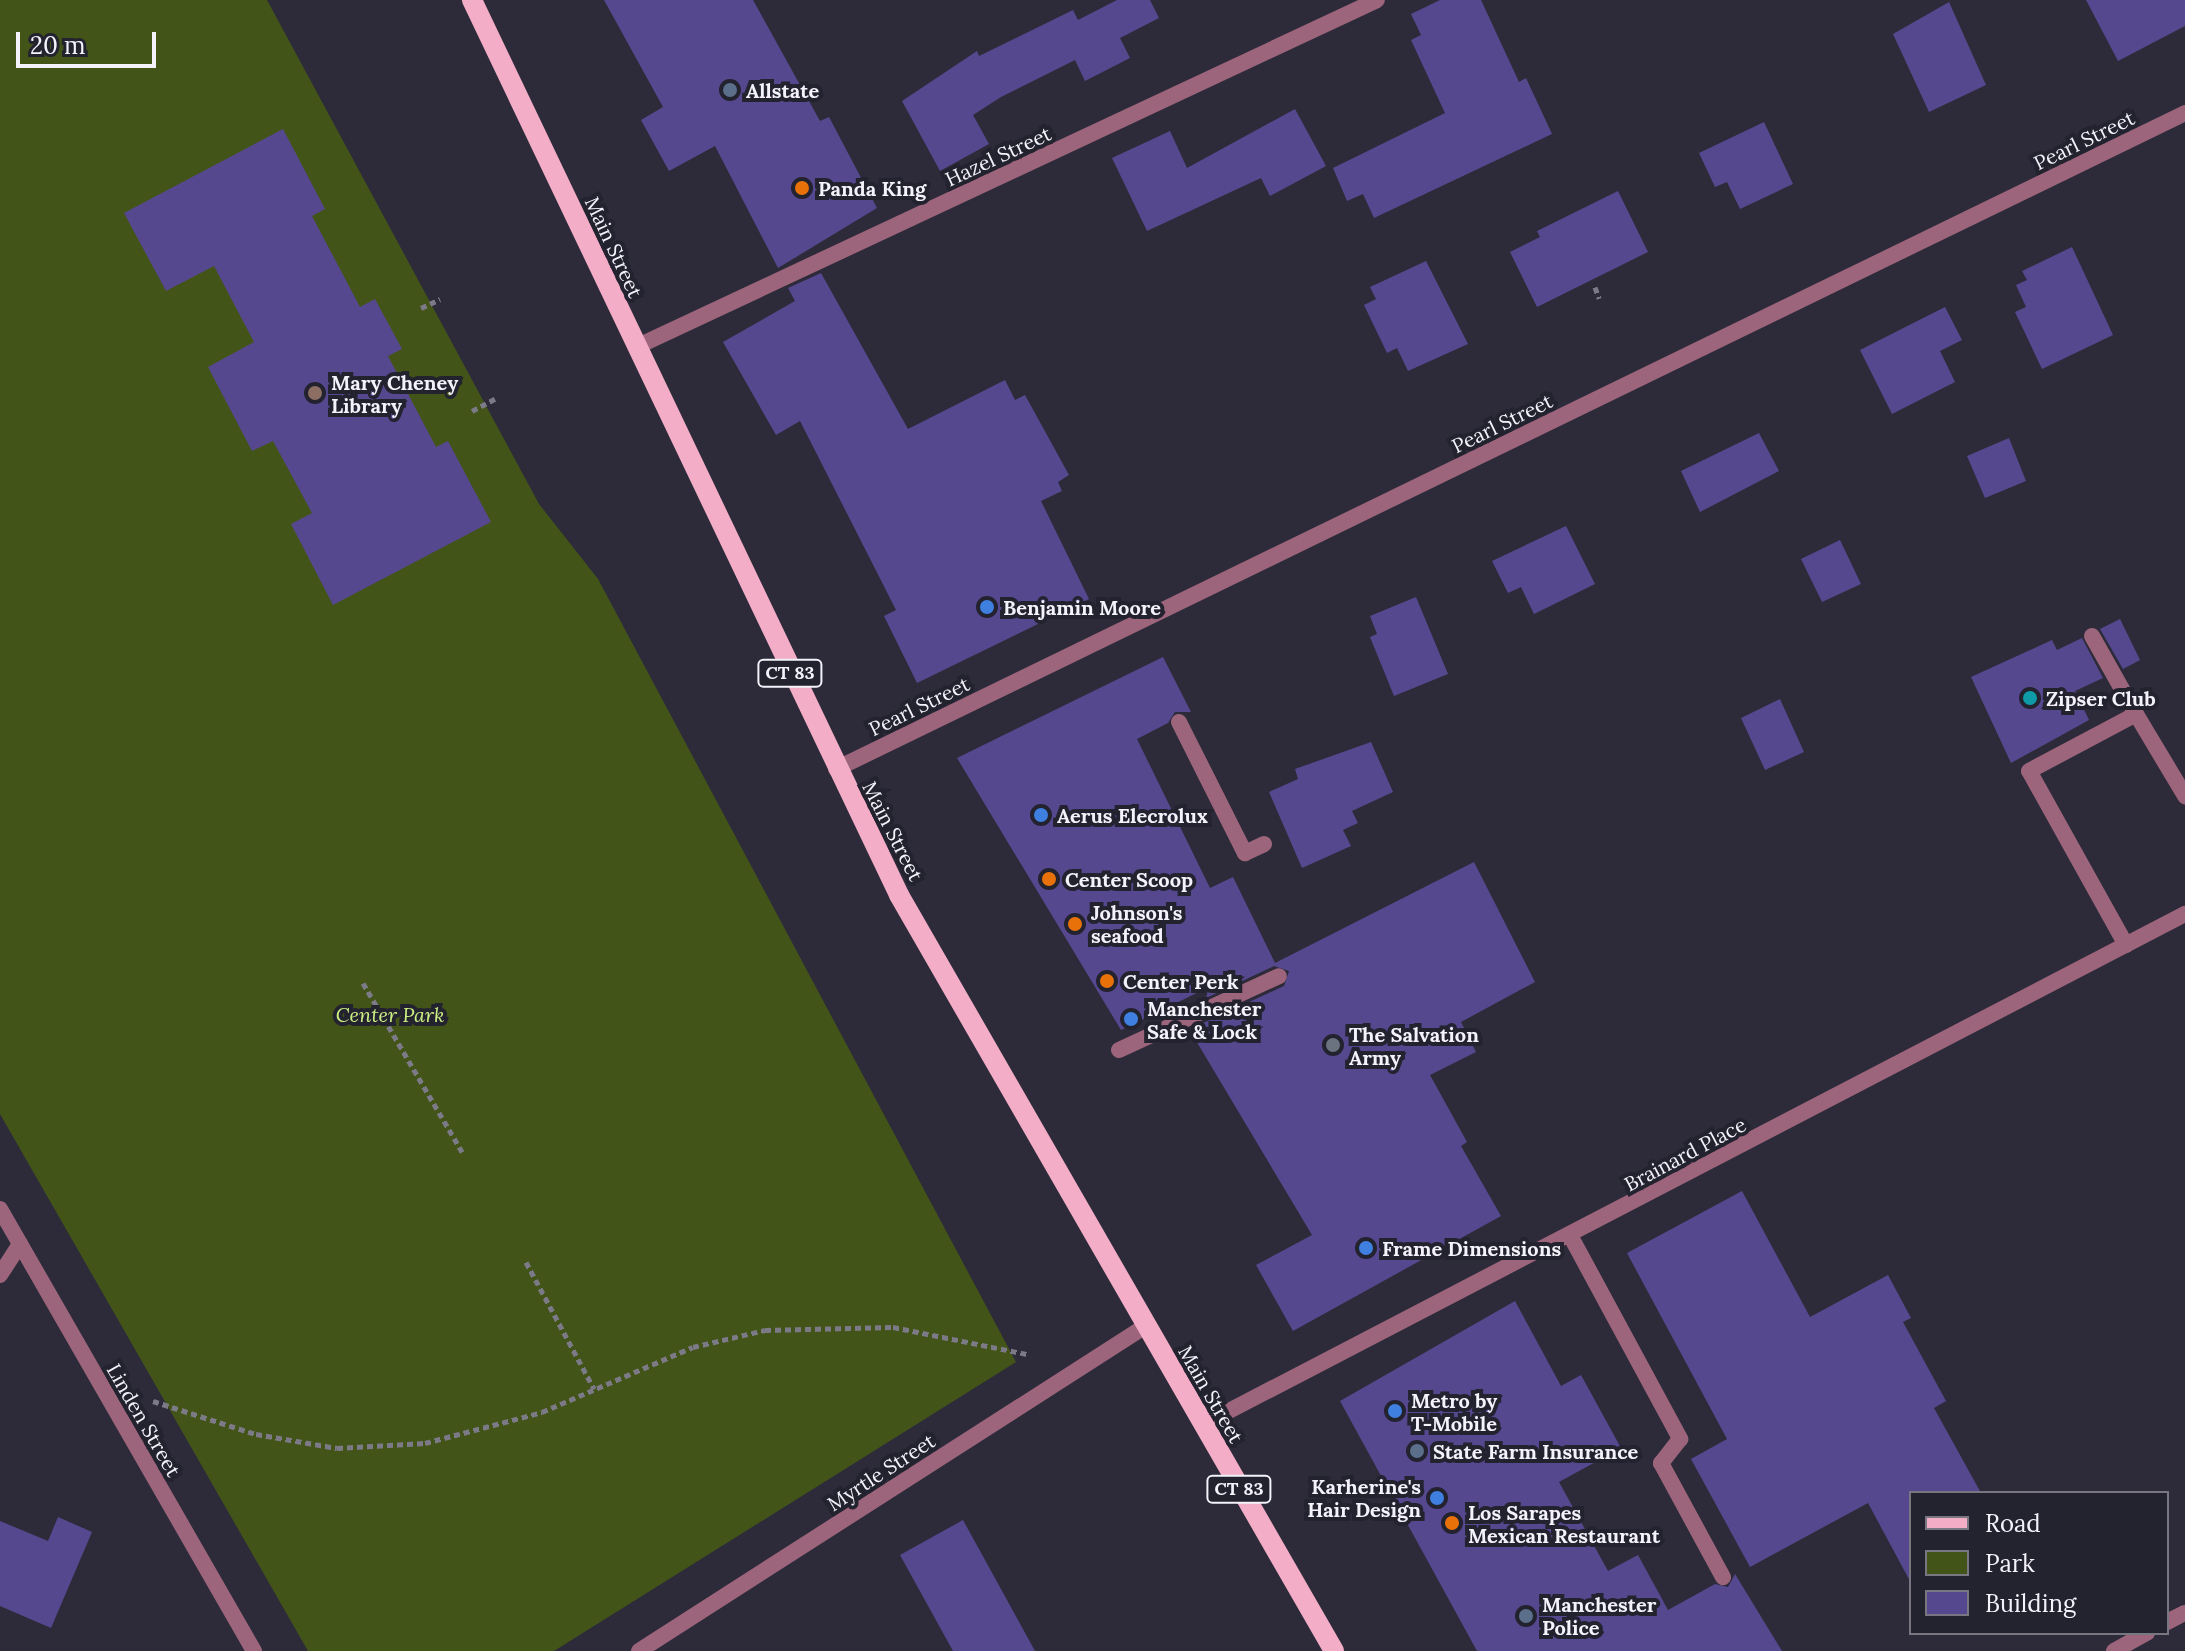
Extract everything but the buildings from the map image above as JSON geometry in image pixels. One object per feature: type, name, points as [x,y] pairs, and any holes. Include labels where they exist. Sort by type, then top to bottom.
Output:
[{"type":"main road","name":"Main Street","points":[[472,0],[836,769],[905,907],[1144,1327],[1334,1651]]},
{"type":"street","name":"Hazel Street","points":[[636,347],[1377,0]]},
{"type":"street","name":"Pearl Street","points":[[836,769],[2185,113]]},
{"type":"street","points":[[2092,636],[2185,796]]},
{"type":"street","points":[[2126,945],[2029,771],[2136,714]]},
{"type":"street","points":[[1179,722],[1245,853],[1264,844]]},
{"type":"street","name":"Brainard Place","points":[[1202,1425],[1571,1237],[2185,914]]},
{"type":"street","points":[[1119,1050],[1279,976]]},
{"type":"street","name":"Linden Street","points":[[0,1209],[254,1651]]},
{"type":"street","points":[[1571,1237],[1680,1439],[1661,1463],[1723,1577]]},
{"type":"street","points":[[0,1275],[20,1244]]},
{"type":"street","name":"Myrtle Street","points":[[639,1651],[1144,1327]]},
{"type":"street","points":[[2114,1651],[2143,1635]]},
{"type":"path","points":[[1595,287],[1599,298]]},
{"type":"path","points":[[421,308],[440,299]]},
{"type":"path","points":[[472,411],[495,399]]},
{"type":"path","points":[[363,983],[462,1152]]},
{"type":"path","points":[[526,1262],[594,1389]]},
{"type":"path","points":[[153,1401],[256,1434],[337,1448],[425,1443],[486,1431],[693,1347],[796,1327],[893,1327],[1027,1354]]},
{"type":"green space","name":"Center Park","points":[[0,0],[267,0],[539,504],[598,579],[1016,1362],[554,1651],[308,1651],[0,1114]]},
{"type":"place","name":"Allstate","points":[[730,90]]},
{"type":"place","name":"Panda King","points":[[802,188]]},
{"type":"place","name":"Mary Cheney Library","points":[[315,393]]},
{"type":"place","name":"Benjamin Moore","points":[[987,607]]},
{"type":"place","name":"Zipser Club","points":[[2030,698]]},
{"type":"place","name":"Aerus Elecrolux","points":[[1041,815]]},
{"type":"place","name":"Center Scoop","points":[[1049,879]]},
{"type":"place","name":"Johnson's seafood","points":[[1075,924]]},
{"type":"place","name":"Center Perk","points":[[1107,981]]},
{"type":"place","name":"Manchester Safe & Lock","points":[[1131,1019]]},
{"type":"place","name":"The Salvation Army","points":[[1333,1045]]},
{"type":"place","name":"Frame Dimensions","points":[[1366,1248]]},
{"type":"place","name":"Metro by T-Mobile","points":[[1395,1411]]},
{"type":"place","name":"State Farm Insurance","points":[[1417,1451]]},
{"type":"place","name":"Karherine's Hair Design","points":[[1437,1498]]},
{"type":"place","name":"Los Sarapes Mexican Restaurant","points":[[1452,1523]]},
{"type":"place","name":"Manchester Police","points":[[1526,1616]]}]
